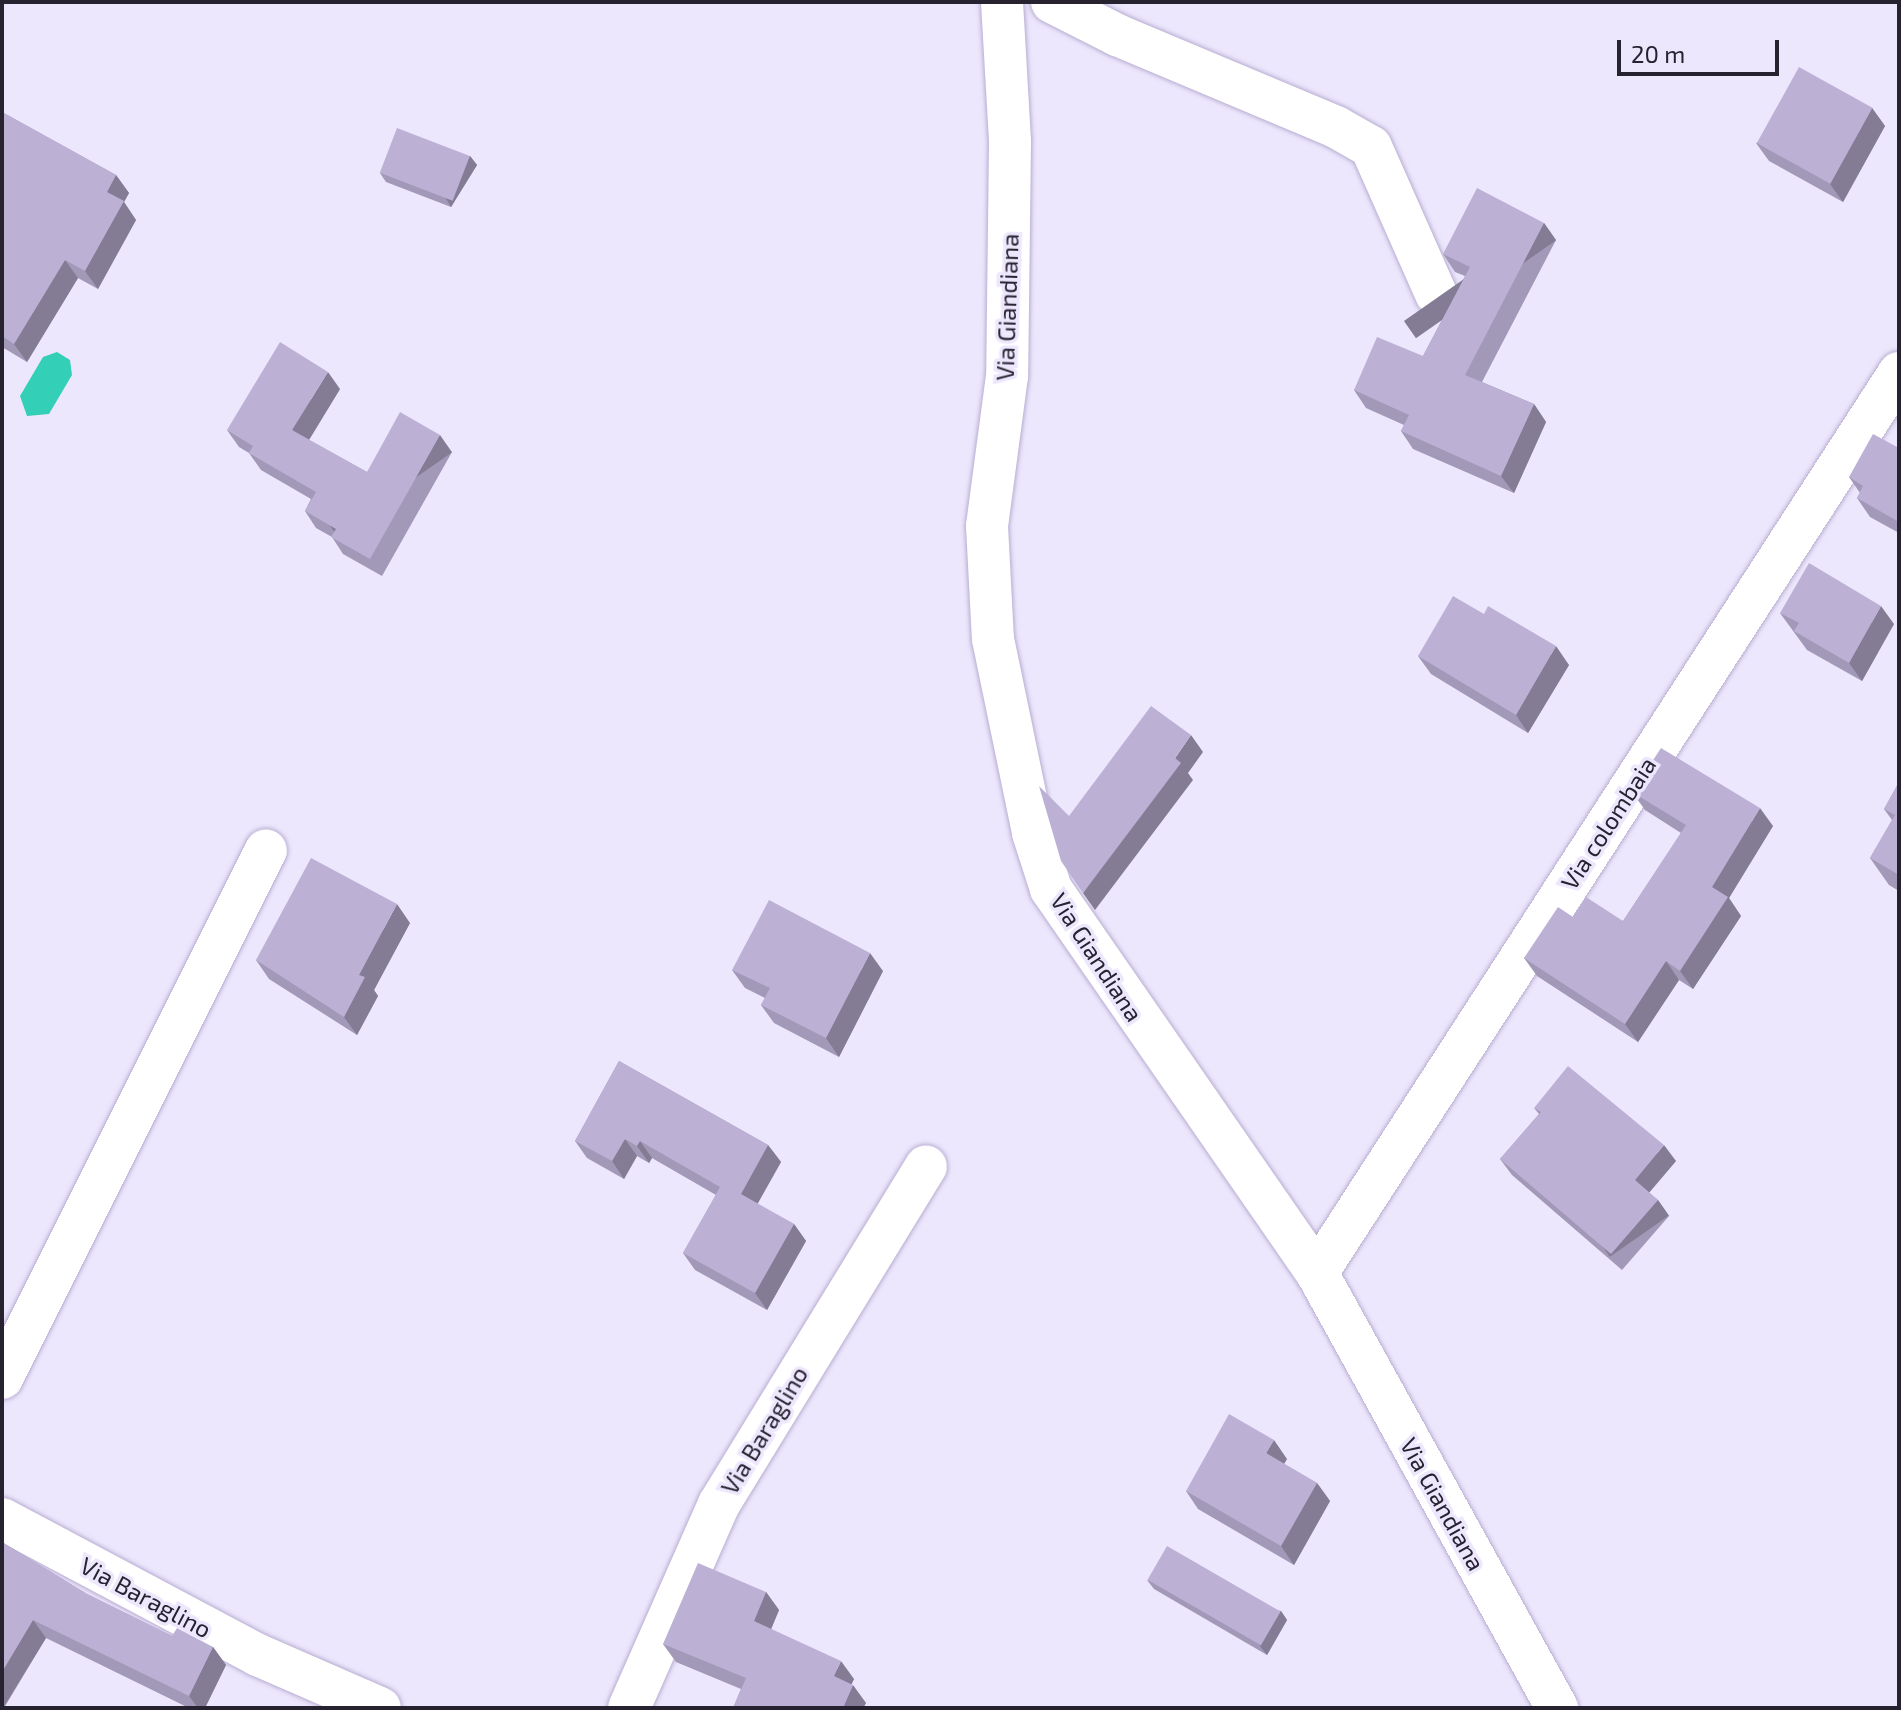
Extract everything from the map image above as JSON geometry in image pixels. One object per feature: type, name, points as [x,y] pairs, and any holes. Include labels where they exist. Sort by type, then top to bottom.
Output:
[{"type":"street","name":"Via Giandiana","points":[[1002,2],[1010,142],[1007,376],[987,526],[993,639],[1033,833],[1051,889],[1317,1273],[1557,1708]]},
{"type":"street","points":[[1052,2],[1123,18],[1371,147],[1436,294]]},
{"type":"street","name":"Via colombaia","points":[[1317,1273],[1899,373]]},
{"type":"street","points":[[2,1378],[266,850]]},
{"type":"street","name":"Via Baraglino","points":[[629,1708],[719,1504],[926,1166]]},
{"type":"street","name":"Via Baraglino","points":[[2,1519],[258,1655],[380,1708]]},
{"type":"shaded area","points":[[57,352],[70,360],[72,375],[49,414],[27,416],[20,396],[43,357]]},
{"type":"building","points":[[1799,67],[1872,108],[1830,184],[1757,143]]},
{"type":"building","points":[[2,112],[116,175],[107,192],[124,201],[85,271],[65,260],[14,344],[2,336]]},
{"type":"building","points":[[397,128],[470,156],[453,201],[380,173]]},
{"type":"building","points":[[1477,188],[1544,223],[1465,375],[1534,404],[1501,476],[1401,431],[1409,415],[1354,390],[1377,337],[1423,356],[1470,267],[1443,254]]},
{"type":"building","points":[[280,342],[328,372],[292,430],[367,472],[400,412],[440,435],[370,559],[331,537],[336,529],[305,511],[316,492],[249,453],[253,446],[227,430]]},
{"type":"building","points":[[1873,434],[1899,448],[1899,522],[1857,498],[1863,486],[1849,477]]},
{"type":"building","points":[[1809,563],[1881,606],[1849,663],[1794,631],[1799,623],[1780,613]]},
{"type":"building","points":[[1453,596],[1484,614],[1488,606],[1556,646],[1516,715],[1418,656]]},
{"type":"building","points":[[1151,706],[1191,735],[1175,758],[1181,763],[1083,893],[1061,861],[1039,786],[1069,816]]},
{"type":"building","points":[[1661,748],[1760,808],[1712,887],[1728,897],[1680,971],[1666,961],[1625,1024],[1524,958],[1558,907],[1573,917],[1586,897],[1623,921],[1686,825],[1632,792]]},
{"type":"building","points":[[1899,782],[1899,875],[1870,858],[1895,815],[1884,809]]},
{"type":"building","points":[[311,858],[397,904],[359,975],[365,977],[344,1017],[256,960]]},
{"type":"building","points":[[769,900],[870,953],[826,1038],[761,1005],[770,988],[732,970]]},
{"type":"building","points":[[619,1061],[768,1145],[741,1194],[794,1224],[755,1293],[683,1253],[720,1187],[640,1141],[637,1146],[625,1139],[612,1161],[575,1141]]},
{"type":"building","points":[[1568,1066],[1664,1145],[1635,1180],[1658,1200],[1611,1254],[1500,1159],[1541,1112],[1534,1108]]},
{"type":"building","points":[[1229,1414],[1274,1440],[1266,1453],[1317,1483],[1281,1546],[1186,1491]]},
{"type":"building","points":[[2,1542],[87,1594],[172,1636],[177,1628],[213,1647],[189,1696],[33,1620],[2,1672]]},
{"type":"building","points":[[1167,1546],[1280,1612],[1261,1645],[1148,1580]]},
{"type":"building","points":[[698,1563],[766,1592],[754,1621],[841,1661],[834,1676],[853,1685],[843,1708],[733,1708],[746,1678],[663,1644]]}]
